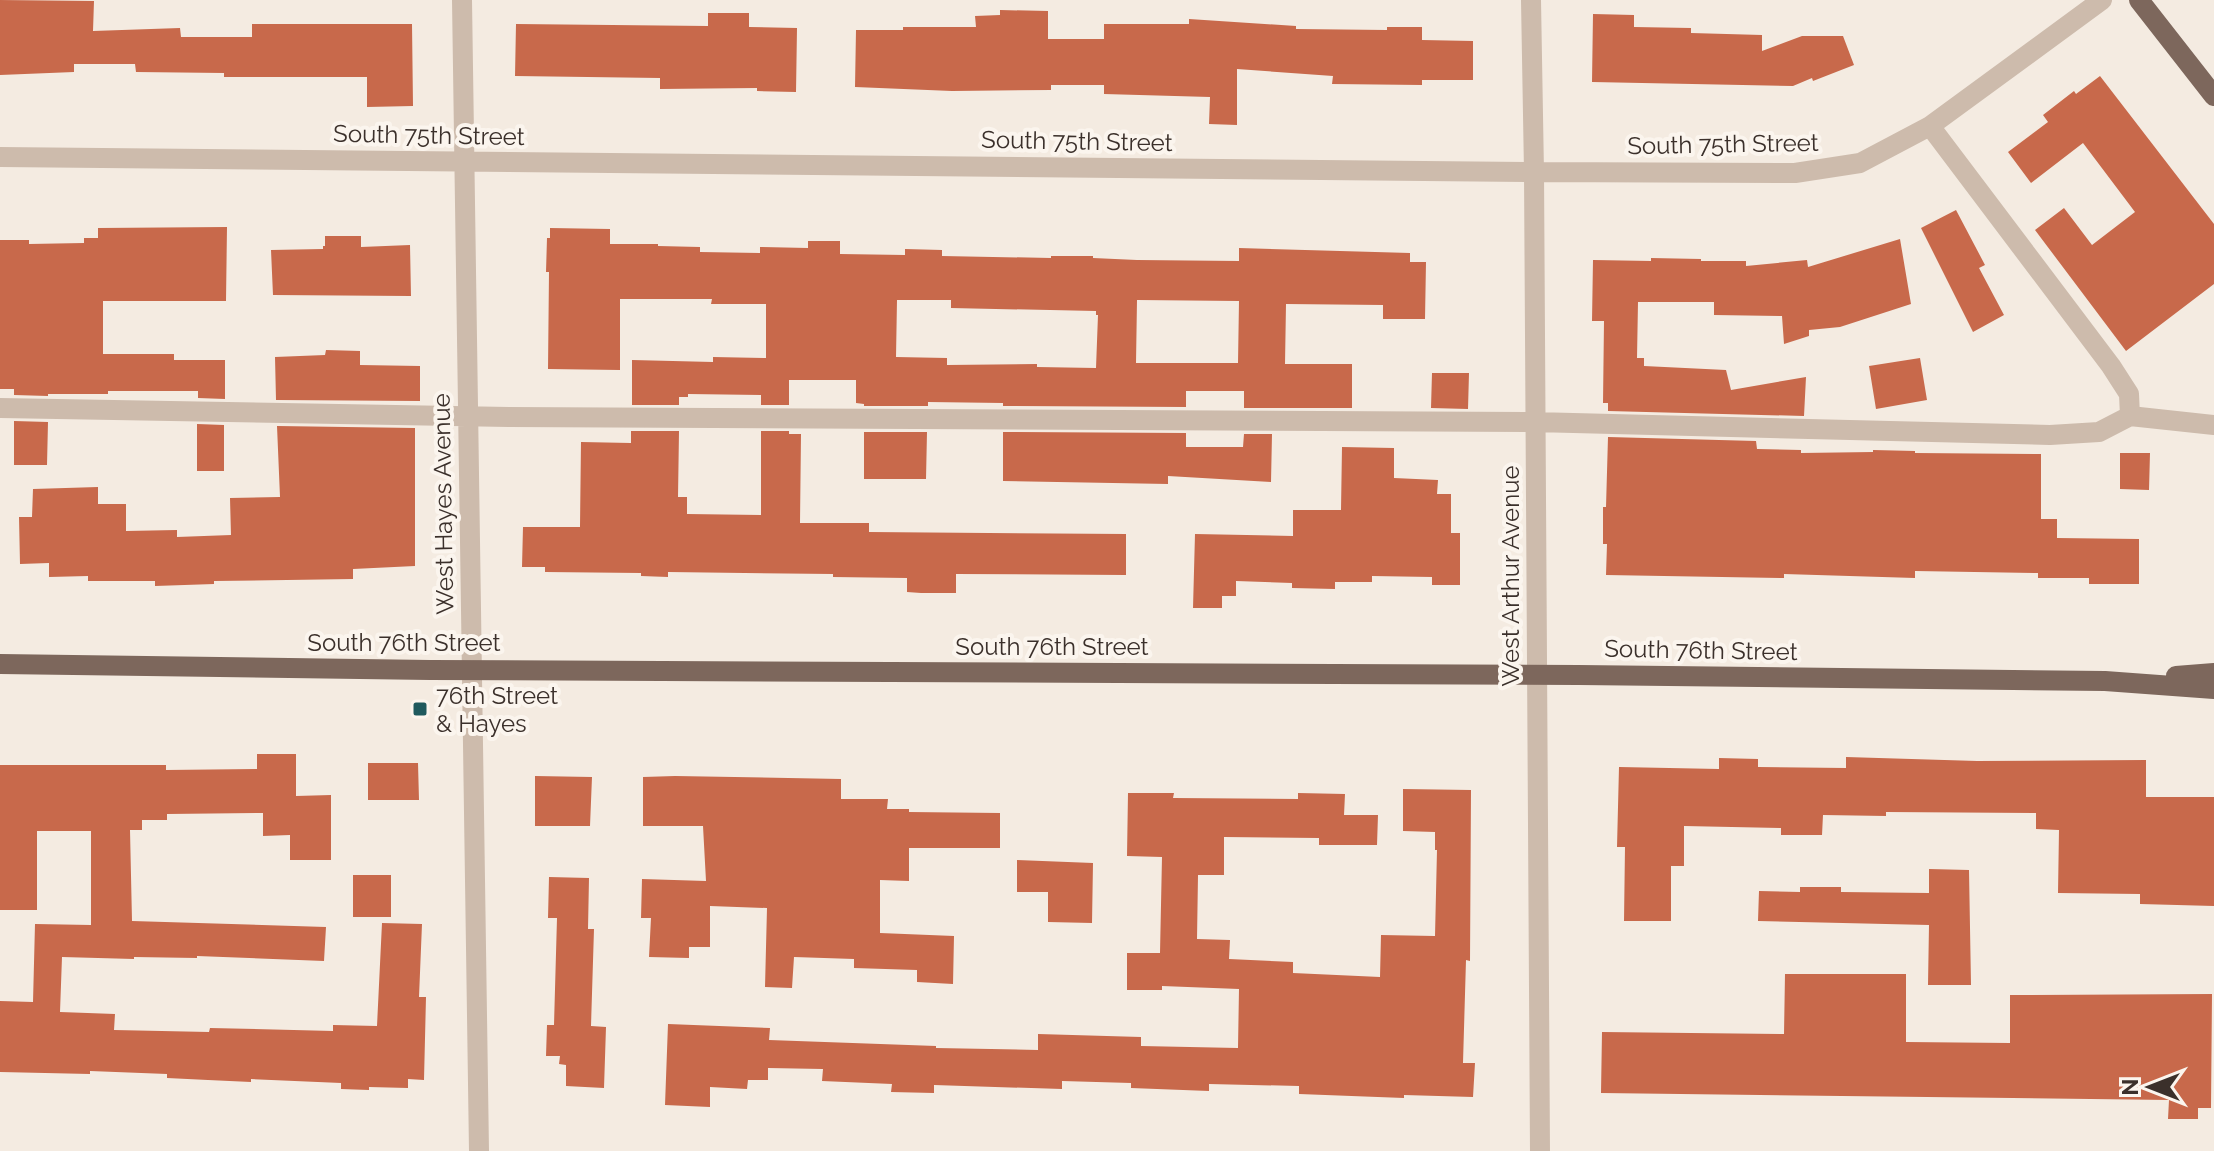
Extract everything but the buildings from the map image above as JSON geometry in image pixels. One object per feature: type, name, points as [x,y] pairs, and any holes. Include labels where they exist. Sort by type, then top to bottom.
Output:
[{"type":"main road","points":[[2139,0],[2214,96]]},
{"type":"main road","name":"South 76th Street","points":[[0,664],[1537,674],[2105,681],[2214,689]]},
{"type":"main road","name":"South 76th Street","points":[[2105,681],[2214,673]]},
{"type":"street","name":"West Hayes Avenue","points":[[462,0],[479,1151]]},
{"type":"street","name":"West Arthur Avenue","points":[[1531,0],[1540,1151]]},
{"type":"street","name":"South 75th Street","points":[[0,157],[1795,173],[1860,163],[1930,126],[2102,0]]},
{"type":"street","points":[[1930,126],[2111,366],[2129,394],[2130,416]]},
{"type":"street","points":[[0,408],[468,417],[1534,422],[2050,435],[2099,432],[2130,416],[2214,425]]},
{"type":"place","name":"76th Street & Hayes","points":[[420,709]]}]
